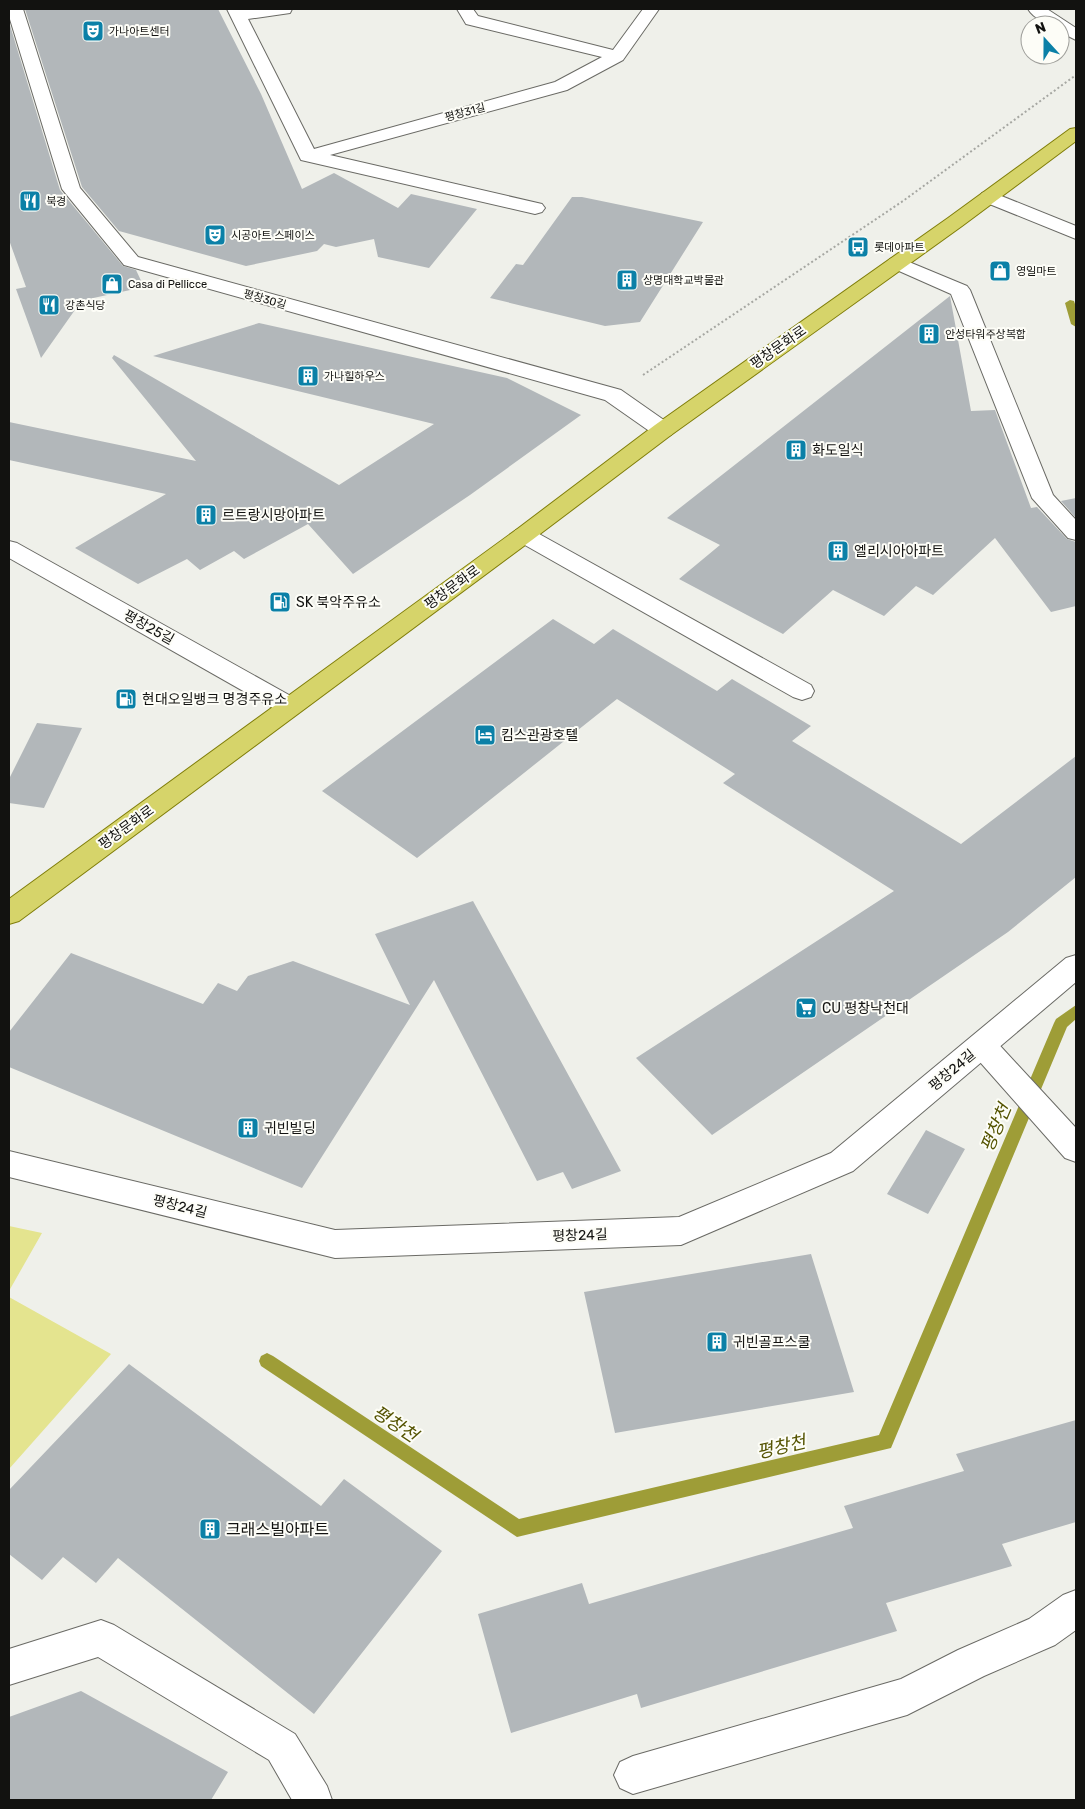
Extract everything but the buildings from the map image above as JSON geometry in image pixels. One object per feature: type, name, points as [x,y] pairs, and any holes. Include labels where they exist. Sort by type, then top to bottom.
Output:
[{"type":"main road","name":"평창문화로","points":[[9,913],[524,535],[662,430],[989,198],[1076,133]]},
{"type":"street","name":"평창30길","points":[[15,9],[71,189],[131,261],[612,395],[662,430]]},
{"type":"street","points":[[284,9],[237,12],[308,156],[535,208]]},
{"type":"street","points":[[465,9],[472,20],[617,56]]},
{"type":"street","name":"평창31길","points":[[308,156],[561,86],[617,56],[651,9]]},
{"type":"street","points":[[1036,9],[1076,35]]},
{"type":"street","points":[[989,198],[1076,233]]},
{"type":"street","points":[[897,263],[960,290],[1043,498],[1076,533]]},
{"type":"street","points":[[524,535],[802,692]]},
{"type":"street","name":"평창25길","points":[[9,548],[289,706]]},
{"type":"street","name":"평창24길","points":[[9,1164],[335,1244],[680,1231],[842,1162],[1076,966]]},
{"type":"street","points":[[982,1045],[1065,1122],[1076,1149]]},
{"type":"street","points":[[633,1775],[907,1696],[971,1663],[1042,1632],[1076,1608]]},
{"type":"street","points":[[9,1667],[101,1638],[282,1747],[313,1800]]},
{"type":"path","points":[[612,395],[903,201],[1076,75]]},
{"type":"shaded area","points":[[9,1226],[42,1233],[9,1291]]},
{"type":"shaded area","points":[[9,1297],[111,1354],[9,1469]]},
{"type":"waterway","name":"평창천","points":[[1070,303],[1076,324]]},
{"type":"waterway","name":"평창천","points":[[267,1361],[517,1528],[885,1442],[1061,1023],[1076,1011]]},
{"type":"place","name":"가나아트센터","points":[[93,31]]},
{"type":"place","name":"북경","points":[[30,201]]},
{"type":"place","name":"시공아트 스페이스","points":[[215,235]]},
{"type":"place","name":"롯데아파트","points":[[858,247]]},
{"type":"place","name":"영일마트","points":[[1000,271]]},
{"type":"place","name":"상명대학교박물관","points":[[627,280]]},
{"type":"place","name":"Casa di Pellicce","points":[[112,284]]},
{"type":"place","name":"강촌식당","points":[[49,305]]},
{"type":"place","name":"안성타워주상복합","points":[[929,334]]},
{"type":"place","name":"가나힐하우스","points":[[308,376]]},
{"type":"place","name":"화도일식","points":[[796,450]]},
{"type":"place","name":"르트랑시망아파트","points":[[206,515]]},
{"type":"place","name":"엘리시아아파트","points":[[838,551]]},
{"type":"place","name":"SK 북악주유소","points":[[280,602]]},
{"type":"place","name":"현대오일뱅크 명경주유소","points":[[126,699]]},
{"type":"place","name":"킴스관광호텔","points":[[485,735]]},
{"type":"place","name":"CU 평창낙천대","points":[[806,1008]]},
{"type":"place","name":"귀빈빌딩","points":[[248,1128]]},
{"type":"place","name":"귀빈골프스쿨","points":[[717,1342]]},
{"type":"place","name":"크래스빌아파트","points":[[210,1529]]}]
